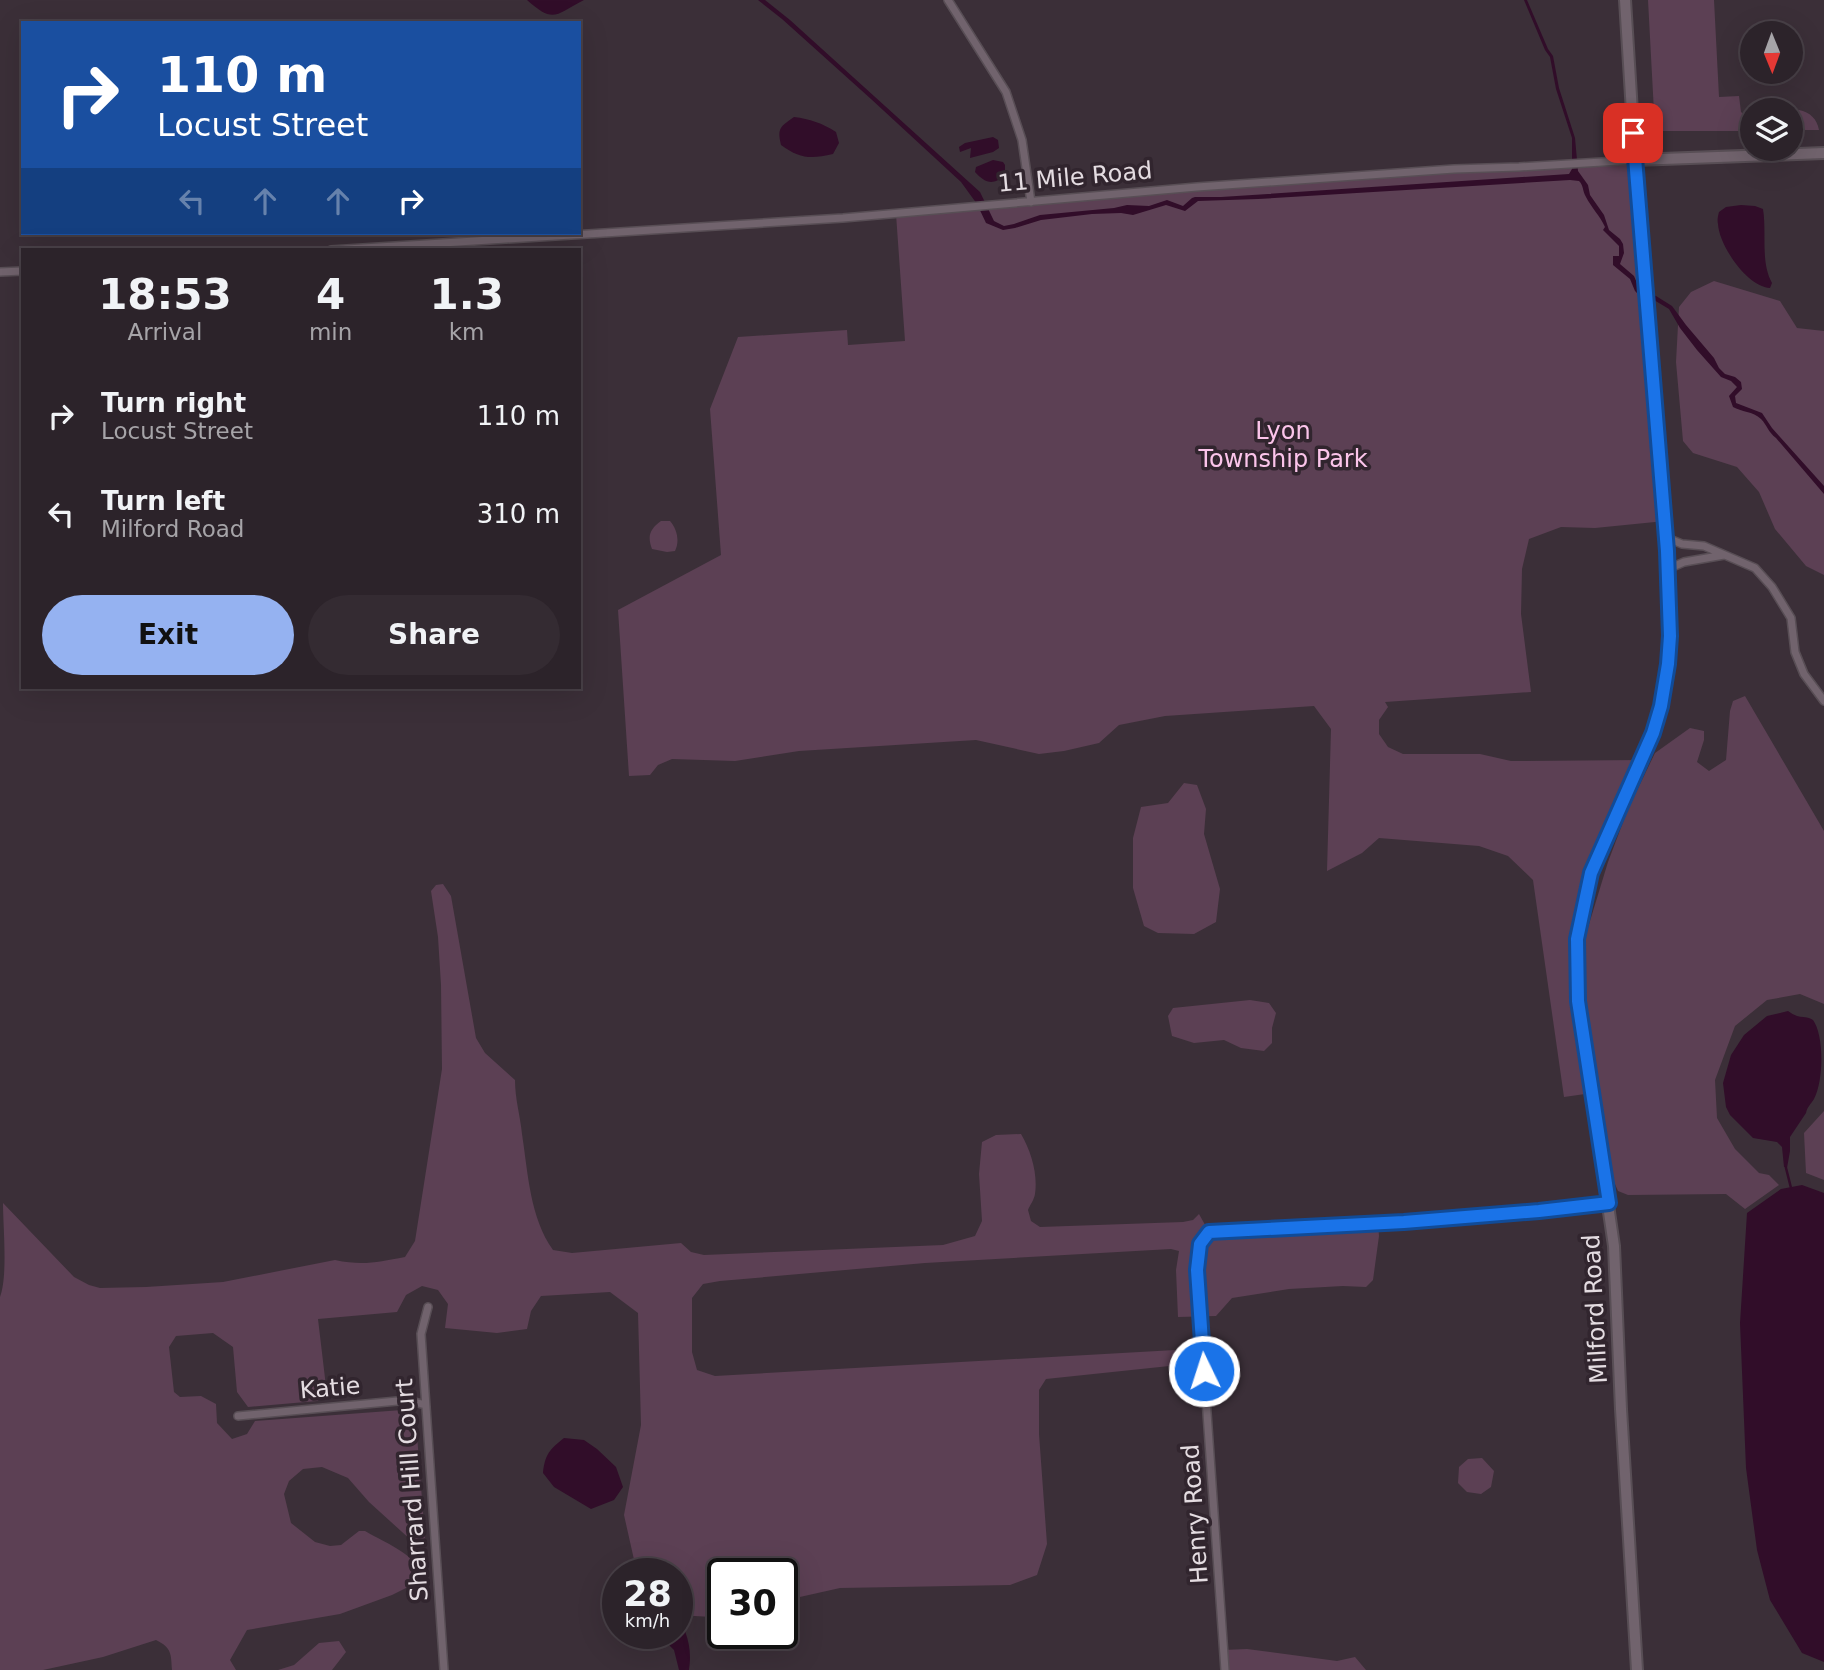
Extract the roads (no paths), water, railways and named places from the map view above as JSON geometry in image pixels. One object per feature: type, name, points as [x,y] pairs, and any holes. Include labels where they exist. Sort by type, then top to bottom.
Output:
[{"type":"street","points":[[948,0],[1006,92],[1022,140],[1031,202]]},
{"type":"street","name":"Milford Road","points":[[1625,0],[1668,569],[1670,636],[1661,706],[1653,733],[1591,873],[1577,939],[1578,1001],[1614,1246],[1637,1670]]},
{"type":"street","name":"11 Mile Road","points":[[581,235],[843,218],[1197,187],[1454,169],[1824,153]]},
{"type":"street","points":[[470,235],[471,242]]},
{"type":"street","name":"11 Mile Road","points":[[366,248],[580,235]]},
{"type":"street","points":[[0,272],[21,271]]},
{"type":"street","points":[[1665,537],[1682,544],[1704,546],[1755,568],[1772,587],[1791,618],[1795,652],[1804,674],[1824,701]]},
{"type":"street","points":[[1668,569],[1684,562],[1724,555]]},
{"type":"street","name":"Henry Road","points":[[1225,1670],[1197,1270],[1200,1244],[1209,1232],[1404,1222],[1609,1203]]},
{"type":"street","name":"Sharrard Hill Court","points":[[428,1307],[421,1334],[444,1670]]},
{"type":"street","name":"Katie","points":[[237,1416],[408,1400],[425,1405]]},
{"type":"waterway","points":[[1786,1168],[1791,1188]]},
{"type":"park label","name":"Lyon Township Park","points":[[1283,445]]}]
